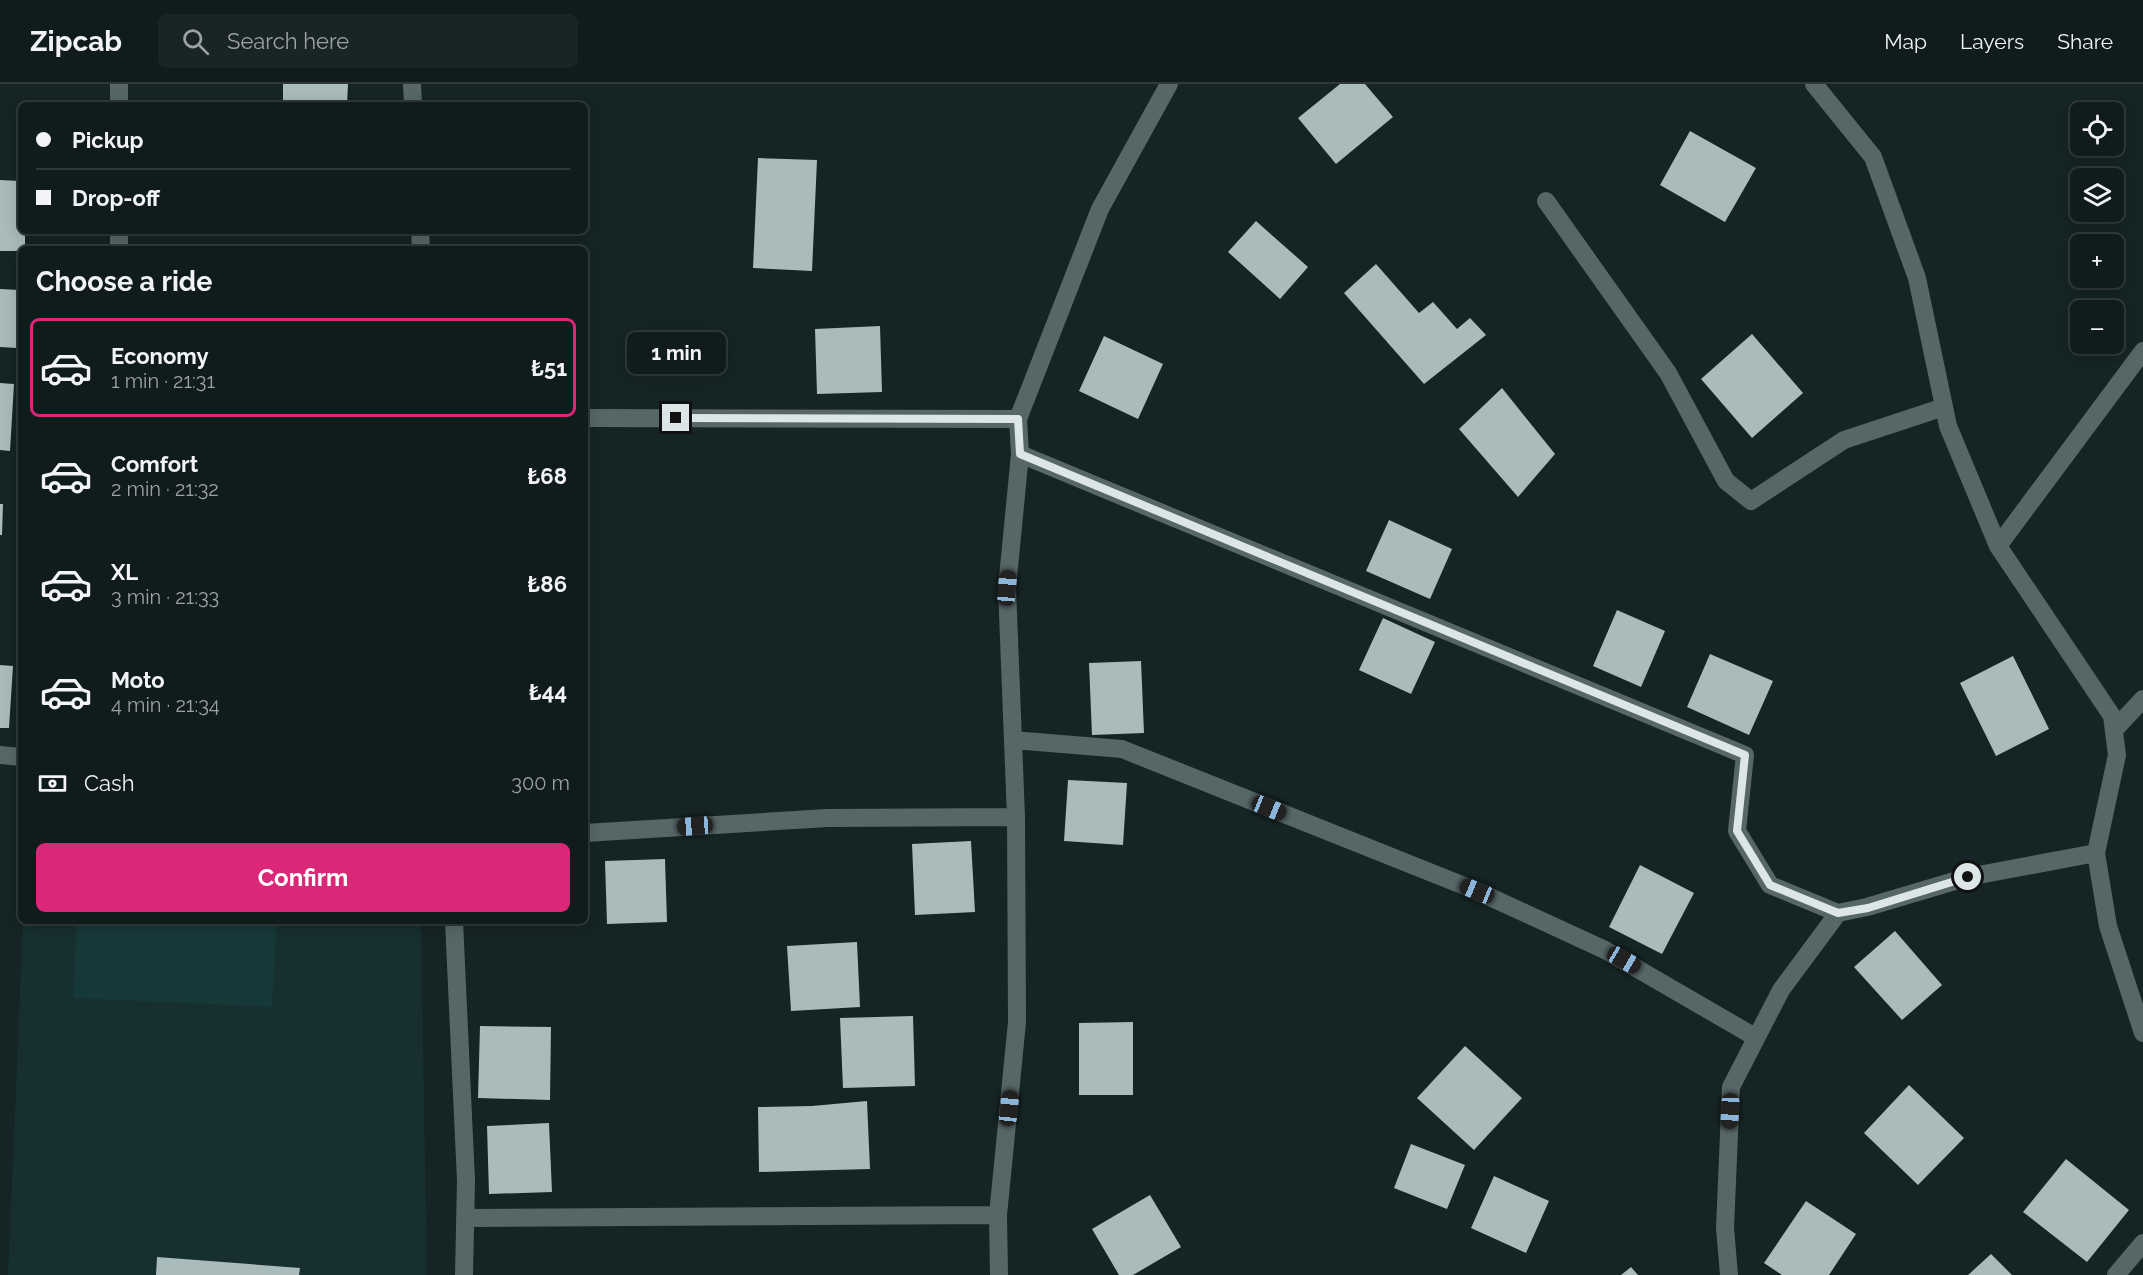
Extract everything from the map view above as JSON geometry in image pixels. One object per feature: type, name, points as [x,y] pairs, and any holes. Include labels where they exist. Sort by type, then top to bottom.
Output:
[{"type":"street","points":[[119,84],[119,102]]},
{"type":"street","points":[[412,84],[413,102]]},
{"type":"street","points":[[999,1275],[998,1215],[1017,1022],[1016,817],[1007,588],[1020,454],[1018,419],[1100,209],[1168,84]]},
{"type":"street","points":[[1814,84],[1873,157],[1917,278],[1948,426],[1998,546],[2112,716],[2117,755],[2096,854],[2108,926],[2143,1033]]},
{"type":"street","points":[[1546,201],[1668,373],[1726,481],[1751,501],[1844,440],[1944,406]]},
{"type":"street","points":[[1998,546],[2143,351]]},
{"type":"street","points":[[588,418],[1018,419]]},
{"type":"street","points":[[1020,454],[1745,755],[1737,831],[1770,885],[1838,913],[1868,908],[1968,877],[2096,854]]},
{"type":"street","points":[[2114,729],[2143,699]]},
{"type":"street","points":[[1013,740],[1122,749],[1455,882],[1605,950],[1755,1037]]},
{"type":"street","points":[[0,755],[18,757]]},
{"type":"street","points":[[588,833],[827,818],[1016,817]]},
{"type":"street","points":[[1729,1275],[1725,1228],[1731,1087],[1781,990],[1838,913]]},
{"type":"street","points":[[454,924],[466,1181],[464,1275]]},
{"type":"street","points":[[465,1218],[998,1215]]},
{"type":"street","points":[[2116,1275],[2143,1243]]},
{"type":"shaded area","points":[[23,924],[421,924],[427,1275],[8,1275]]},
{"type":"shaded area","points":[[77,924],[277,924],[272,1007],[73,998]]},
{"type":"building","points":[[283,84],[348,84],[347,102],[283,102]]},
{"type":"building","points":[[1340,84],[1365,84],[1393,117],[1336,164],[1298,118]]},
{"type":"building","points":[[1690,131],[1756,168],[1725,222],[1660,185]]},
{"type":"building","points":[[758,158],[817,160],[812,271],[753,268]]},
{"type":"building","points":[[0,180],[18,181],[18,234],[25,234],[25,246],[18,246],[18,251],[0,251]]},
{"type":"building","points":[[1256,221],[1308,267],[1280,299],[1228,252]]},
{"type":"building","points":[[1376,264],[1419,313],[1433,302],[1457,329],[1470,318],[1486,335],[1424,384],[1344,293]]},
{"type":"building","points":[[0,289],[18,290],[17,348],[0,347]]},
{"type":"building","points":[[880,326],[882,392],[817,394],[815,329]]},
{"type":"building","points":[[1752,334],[1803,393],[1752,438],[1701,379]]},
{"type":"building","points":[[1104,336],[1163,364],[1138,419],[1079,391]]},
{"type":"building","points":[[0,383],[14,384],[10,451],[0,450]]},
{"type":"building","points":[[1502,388],[1555,454],[1518,497],[1459,429]]},
{"type":"building","points":[[0,504],[3,504],[2,535],[0,535]]},
{"type":"building","points":[[1389,520],[1452,549],[1430,599],[1366,571]]},
{"type":"building","points":[[1617,610],[1665,631],[1641,687],[1593,666]]},
{"type":"building","points":[[1383,618],[1435,642],[1411,694],[1359,670]]},
{"type":"building","points":[[1710,654],[1773,681],[1749,735],[1687,707]]},
{"type":"building","points":[[2013,656],[2049,729],[1996,756],[1960,683]]},
{"type":"building","points":[[1141,661],[1144,733],[1092,735],[1089,663]]},
{"type":"building","points":[[0,665],[13,666],[9,728],[0,728]]},
{"type":"building","points":[[1068,780],[1127,783],[1123,845],[1064,841]]},
{"type":"building","points":[[971,841],[975,912],[915,915],[912,844]]},
{"type":"building","points":[[665,859],[667,922],[607,924],[605,861]]},
{"type":"building","points":[[1640,865],[1694,893],[1662,954],[1609,927]]},
{"type":"building","points":[[1895,931],[1942,985],[1902,1020],[1854,967]]},
{"type":"building","points":[[857,942],[860,1007],[791,1011],[787,946]]},
{"type":"building","points":[[913,1016],[915,1086],[843,1088],[840,1018]]},
{"type":"building","points":[[1133,1022],[1133,1095],[1079,1095],[1079,1023]]},
{"type":"building","points":[[480,1026],[551,1027],[550,1100],[478,1098]]},
{"type":"building","points":[[1465,1046],[1522,1098],[1474,1150],[1417,1098]]},
{"type":"building","points":[[1909,1085],[1964,1138],[1918,1185],[1864,1133]]},
{"type":"building","points":[[867,1101],[870,1169],[759,1172],[758,1107],[812,1106]]},
{"type":"building","points":[[549,1123],[552,1192],[489,1194],[487,1126]]},
{"type":"building","points":[[1411,1144],[1465,1165],[1447,1209],[1394,1188]]},
{"type":"building","points":[[2066,1159],[2129,1210],[2087,1262],[2023,1212]]},
{"type":"building","points":[[1494,1176],[1549,1201],[1526,1253],[1471,1228]]},
{"type":"building","points":[[1150,1195],[1181,1247],[1133,1275],[1119,1275],[1092,1229]]},
{"type":"building","points":[[1806,1201],[1856,1234],[1829,1275],[1782,1275],[1764,1263]]},
{"type":"building","points":[[1991,1254],[2012,1275],[1968,1275]]},
{"type":"building","points":[[157,1257],[300,1268],[299,1275],[156,1275]]},
{"type":"building","points":[[1631,1267],[1638,1275],[1621,1275]]},
{"type":"route","points":[[676,418],[1018,419],[1020,454],[1745,755],[1737,831],[1770,885],[1838,913],[1868,908],[1968,877]]}]
